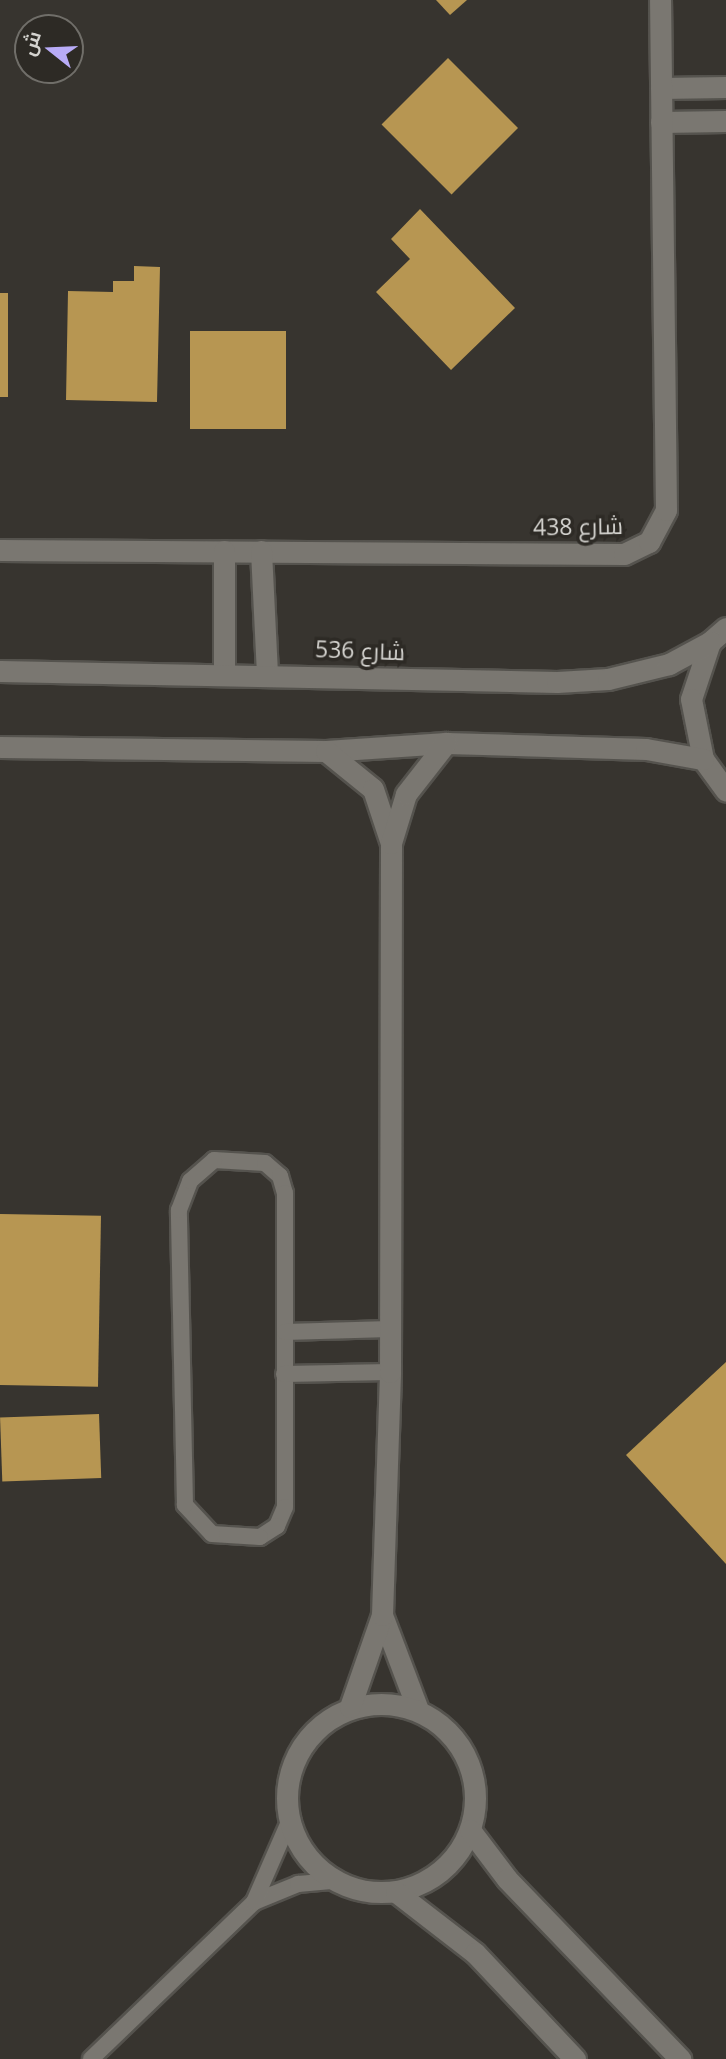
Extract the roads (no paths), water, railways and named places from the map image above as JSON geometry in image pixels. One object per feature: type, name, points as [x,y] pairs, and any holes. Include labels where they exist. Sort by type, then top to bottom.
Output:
[{"type":"street","name":"شارع 438","points":[[0,550],[624,554],[649,542],[666,510],[660,0]]},
{"type":"street","points":[[661,88],[726,87]]},
{"type":"street","points":[[661,122],[726,121]]},
{"type":"street","points":[[224,551],[224,674]]},
{"type":"street","points":[[261,551],[267,674]]},
{"type":"street","points":[[718,635],[691,699],[703,759],[726,791]]},
{"type":"street","name":"شارع 536","points":[[0,671],[596,680],[669,664],[718,635]]},
{"type":"street","points":[[0,747],[326,751],[446,743],[646,749],[703,759]]},
{"type":"street","points":[[350,1707],[382,1615],[390,1372],[391,843],[406,794],[446,743]]},
{"type":"street","points":[[326,751],[373,789],[391,843]]},
{"type":"street","points":[[382,1615],[418,1710]]},
{"type":"street","points":[[396,1892],[441,1871],[470,1830],[473,1774],[443,1726],[418,1710],[392,1703],[350,1707],[310,1734],[293,1761],[286,1791],[289,1822],[314,1866],[334,1881],[396,1892],[475,1953],[575,2059]]},
{"type":"street","points":[[470,1830],[680,2059]]},
{"type":"lane","points":[[214,1160],[265,1163],[284,1185],[285,1332],[282,1517],[260,1536],[212,1534],[185,1505],[179,1210],[190,1181],[214,1160]]},
{"type":"lane","points":[[285,1332],[390,1329]]},
{"type":"lane","points":[[285,1374],[390,1372]]},
{"type":"lane","points":[[254,1902],[289,1822]]},
{"type":"lane","points":[[91,2059],[254,1902],[298,1884],[334,1881]]}]
